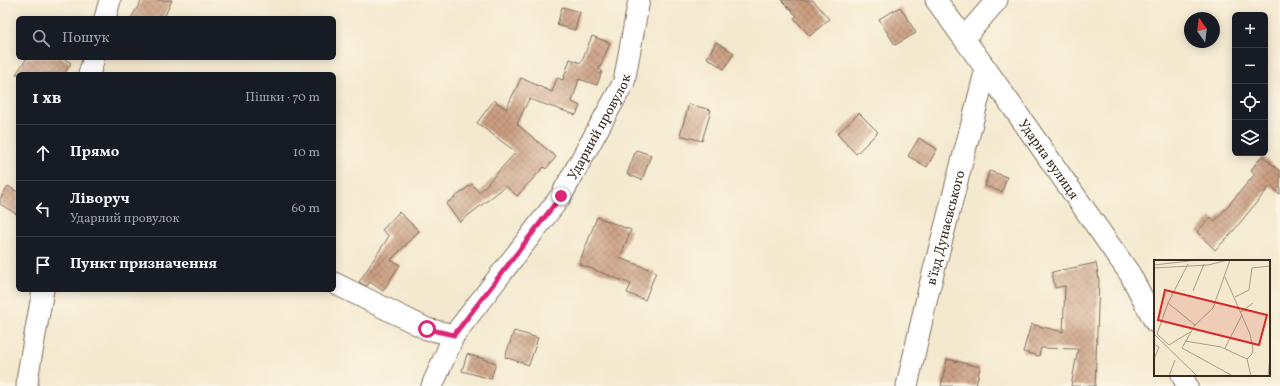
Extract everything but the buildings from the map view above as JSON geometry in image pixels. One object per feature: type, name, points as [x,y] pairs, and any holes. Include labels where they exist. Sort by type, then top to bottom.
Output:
[{"type":"street","points":[[106,16],[110,0]]},
{"type":"street","name":"Ударний провулок","points":[[432,386],[454,335],[561,196],[624,82],[639,0]]},
{"type":"street","name":"Ударна вулиця","points":[[936,0],[1130,274],[1154,320]]},
{"type":"street","points":[[964,38],[997,0]]},
{"type":"street","points":[[90,72],[93,60]]},
{"type":"street","name":"в'їзд Дунаєвського","points":[[907,386],[928,294],[986,69]]},
{"type":"street","points":[[336,284],[427,329],[454,335]]},
{"type":"street","points":[[27,386],[43,292]]},
{"type":"street","points":[[1182,376],[1187,386]]},
{"type":"route","points":[[427,329],[454,335],[561,196]]}]
